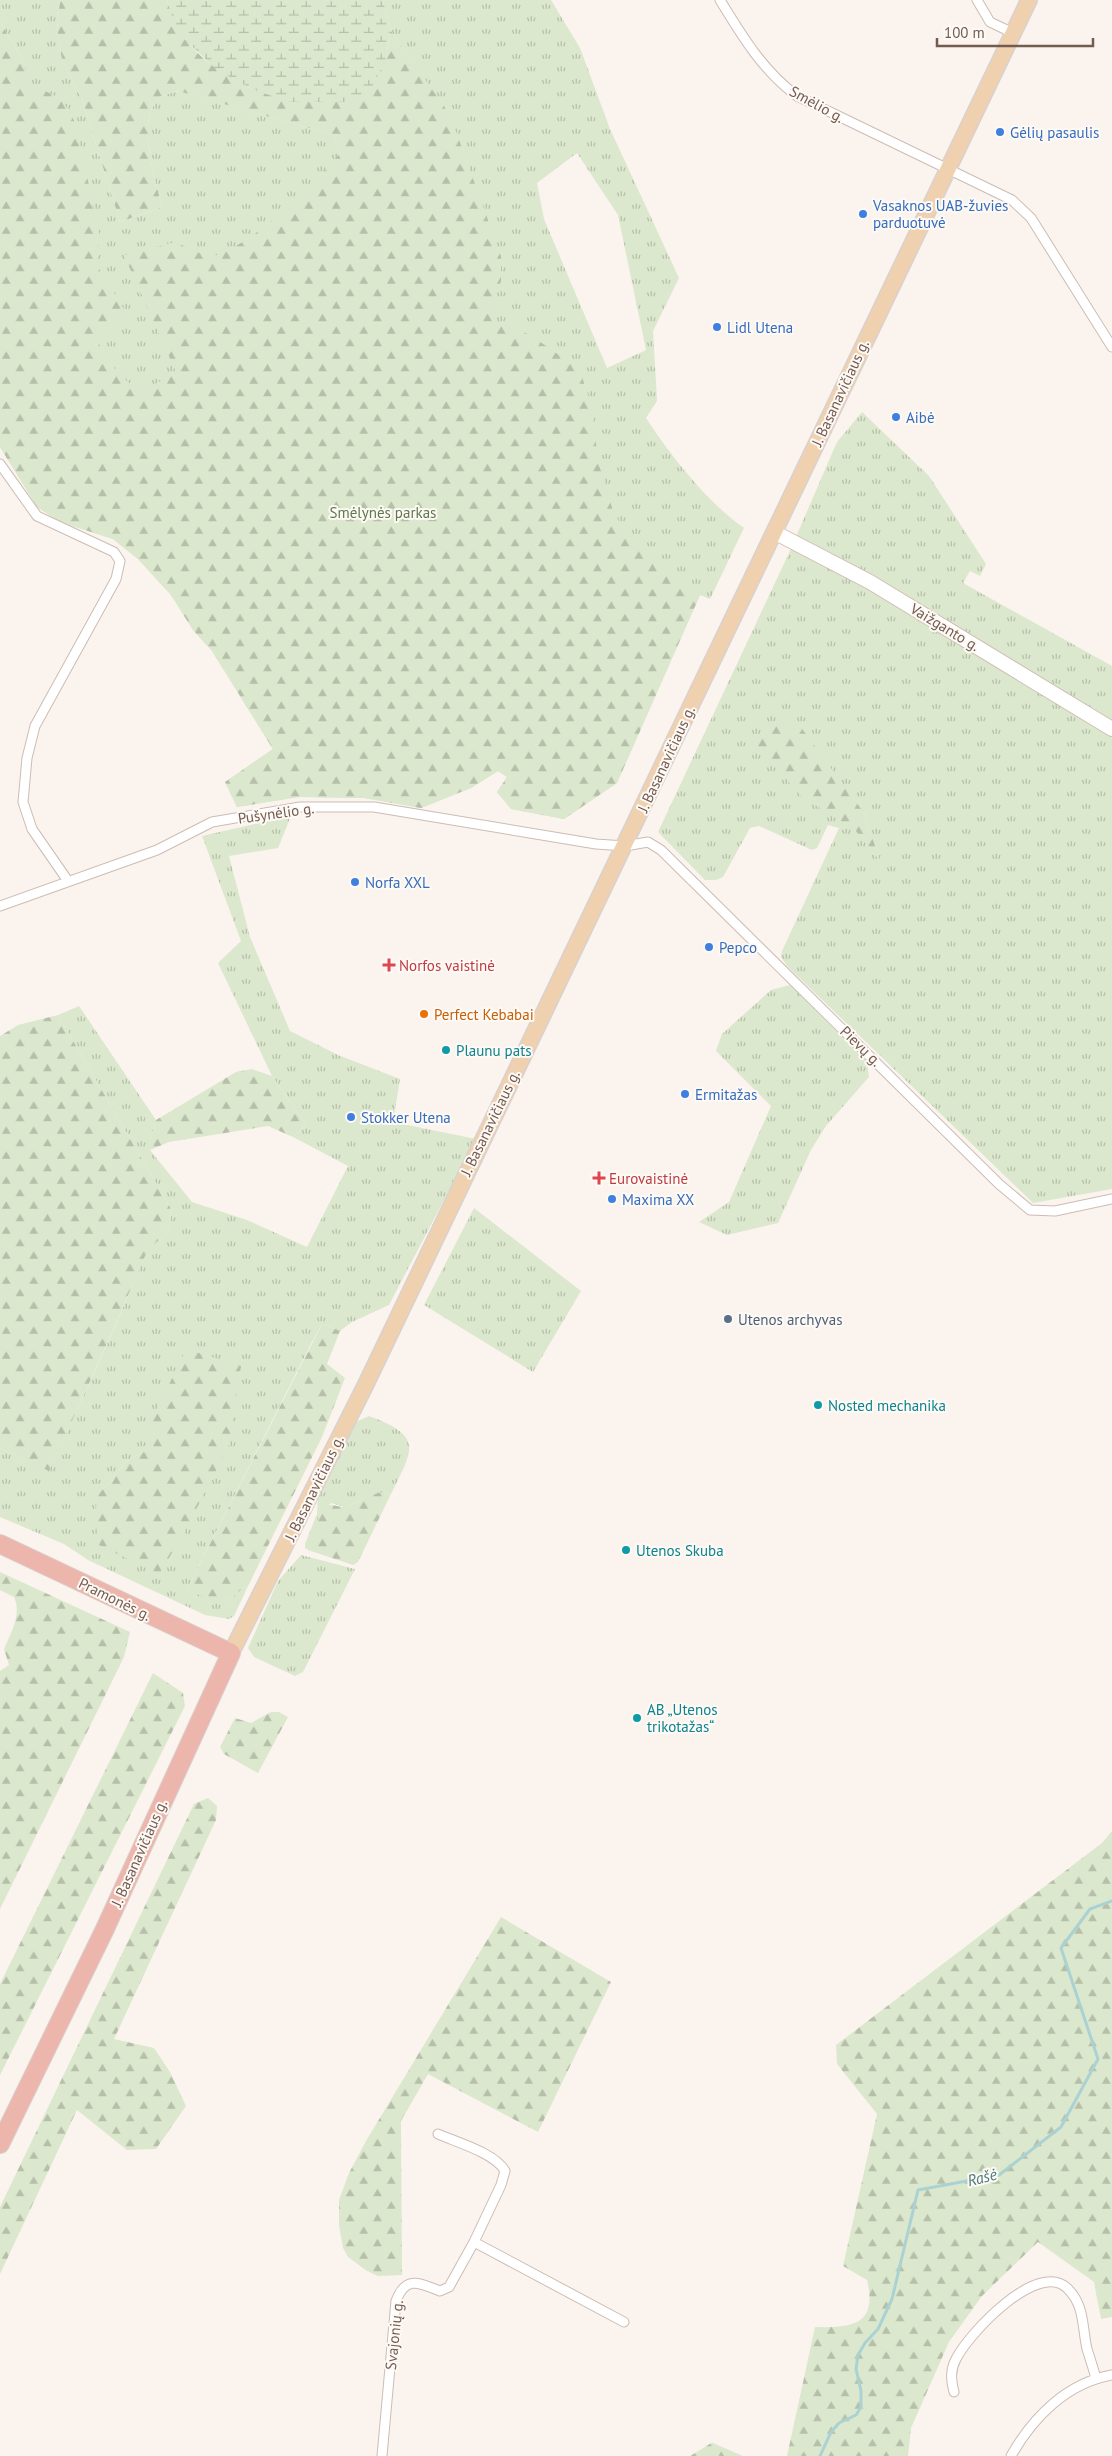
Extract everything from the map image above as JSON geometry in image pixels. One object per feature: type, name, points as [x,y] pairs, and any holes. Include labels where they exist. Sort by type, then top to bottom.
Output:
[{"type":"highway","name":"Pramonės g.","points":[[0,1544],[231,1653]]},
{"type":"highway","name":"J. Basanavičiaus g.","points":[[1,2141],[104,1931],[231,1653]]},
{"type":"main road","name":"J. Basanavičiaus g.","points":[[231,1653],[324,1469],[625,846],[946,169],[1029,0]]},
{"type":"main road","name":"Vaižganto g.","points":[[774,532],[870,582],[1112,729]]},
{"type":"street","name":"Smėlio g.","points":[[720,0],[751,50],[781,84],[797,96],[1012,200],[1031,218],[1112,348]]},
{"type":"street","points":[[977,0],[990,22],[1013,33]]},
{"type":"street","points":[[0,464],[37,516],[114,552],[120,561],[116,579],[35,726],[27,758],[23,802],[32,829],[68,881]]},
{"type":"street","name":"Pušynėlio g.","points":[[0,906],[158,850],[212,822],[300,807],[374,807],[509,830],[625,846]]},
{"type":"street","name":"Pievų g.","points":[[625,846],[648,842],[661,850],[999,1184],[1030,1210],[1056,1211],[1112,1199]]},
{"type":"street","name":"Svajonių g.","points":[[382,2456],[396,2301],[400,2289],[409,2283],[418,2282],[440,2291],[449,2287],[474,2242],[501,2185],[505,2171],[501,2164],[492,2158],[438,2134]]},
{"type":"street","points":[[474,2242],[624,2322]]},
{"type":"street","points":[[954,2392],[951,2375],[956,2359],[976,2330],[1006,2301],[1046,2281],[1059,2282],[1076,2299],[1084,2321],[1087,2347],[1096,2378]]},
{"type":"street","points":[[1011,2456],[1032,2425],[1046,2410],[1075,2387],[1096,2378],[1112,2375]]},
{"type":"green space","name":"Smėlynės parkas","points":[[0,0],[60,0],[57,29],[62,60],[82,99],[120,222],[162,207],[152,165],[148,131],[149,116],[154,104],[163,96],[179,91],[334,135],[340,153],[449,115],[391,31],[383,0],[551,0],[580,48],[610,129],[679,278],[653,331],[657,401],[646,418],[690,478],[730,518],[744,528],[710,599],[700,595],[617,783],[564,819],[511,809],[497,792],[507,777],[498,771],[471,788],[421,808],[364,798],[299,797],[237,807],[225,782],[273,749],[212,651],[193,630],[171,595],[138,559],[113,539],[60,522],[37,507],[0,447],[24,61],[0,22]],"holes":[[[577,153],[618,215],[646,350],[607,368],[544,219],[537,183]]]},
{"type":"green space","name":"Smėlynės parkas","points":[[60,0],[167,0],[173,17],[189,44],[210,63],[252,89],[385,61],[391,31],[450,115],[501,256],[501,281],[492,305],[492,316],[497,322],[514,326],[536,339],[569,362],[582,377],[594,412],[597,458],[613,511],[628,536],[700,595],[617,783],[564,819],[511,809],[497,792],[507,777],[498,771],[471,788],[421,808],[364,798],[299,797],[237,807],[225,782],[273,749],[212,651],[193,630],[171,595],[138,559],[113,539],[60,522],[37,507],[0,447],[0,22],[24,61],[27,85],[58,98],[68,108],[76,125],[100,237],[96,264],[126,312],[123,321],[99,337],[100,350],[119,374],[136,389],[155,384],[176,372],[124,255],[175,242],[204,255],[221,255],[251,237],[308,191],[340,153],[334,135],[178,91],[169,93],[154,104],[149,116],[148,131],[152,165],[162,207],[120,222],[82,99],[62,60],[57,29]]},
{"type":"green space","points":[[167,0],[383,0],[391,31],[385,61],[374,84],[362,96],[343,102],[289,102],[252,89],[217,70],[184,39],[174,23]]},
{"type":"green space","points":[[862,412],[929,476],[986,564],[980,576],[970,571],[963,583],[1112,666],[1112,1189],[1033,1203],[787,966],[781,957],[782,951],[839,828],[828,825],[817,848],[812,850],[759,826],[750,828],[723,877],[716,880],[705,880],[658,832],[789,553],[837,442]],"holes":[[[864,813],[879,859],[855,830]]]},
{"type":"green space","points":[[771,721],[800,726],[864,813],[880,861],[855,830],[801,796],[756,745]]},
{"type":"green space","points":[[291,816],[278,848],[229,856],[250,937],[290,1031],[338,1055],[400,1079],[393,1122],[476,1139],[389,1305],[352,1322],[340,1331],[322,1324],[312,1342],[187,1589],[225,1602],[249,1584],[234,1616],[229,1619],[205,1615],[88,1560],[64,1544],[0,1517],[0,1448],[49,1470],[110,1338],[144,1257],[148,1250],[167,1232],[171,1218],[170,1207],[58,1015],[79,1006],[156,1120],[150,1140],[150,1150],[192,1202],[247,1220],[307,1247],[348,1166],[293,1137],[306,1124],[272,1076],[218,963],[241,941],[202,836]],"holes":[[[151,1448],[96,1497],[127,1461]]]},
{"type":"green space","points":[[790,985],[867,1062],[869,1077],[826,1126],[811,1150],[778,1223],[727,1235],[699,1222],[729,1202],[771,1106],[716,1051],[722,1034],[771,990]]},
{"type":"green space","points":[[58,1015],[170,1207],[171,1218],[167,1232],[153,1245],[144,1258],[49,1471],[0,1448],[0,1036],[18,1025]]},
{"type":"green space","points":[[252,1069],[272,1076],[306,1124],[293,1137],[268,1126],[169,1142],[150,1150],[150,1140],[156,1120],[236,1072]]},
{"type":"green space","points":[[474,1208],[581,1291],[533,1372],[424,1305]]},
{"type":"green space","points":[[322,1324],[340,1331],[327,1364],[345,1378],[322,1437],[249,1584],[225,1602],[215,1603],[187,1589]]},
{"type":"green space","points":[[186,1349],[241,1366],[229,1445],[183,1535],[159,1574],[97,1544],[96,1497],[127,1461],[151,1448],[151,1422]]},
{"type":"green space","points":[[369,1416],[399,1431],[406,1438],[409,1447],[404,1467],[390,1496],[385,1492],[345,1507],[331,1503],[320,1511],[317,1532],[308,1550],[305,1548],[305,1544],[317,1514],[318,1496],[353,1423]]},
{"type":"green space","points":[[385,1492],[390,1496],[358,1562],[353,1565],[308,1550],[322,1505],[346,1506]]},
{"type":"green space","points":[[301,1555],[355,1569],[303,1672],[295,1676],[254,1657],[248,1648],[278,1581]]},
{"type":"green space","points":[[0,1572],[130,1632],[124,1657],[0,1909],[0,1671],[9,1665],[4,1649],[15,1623],[17,1610],[14,1597],[0,1590]]},
{"type":"green space","points":[[153,1673],[183,1693],[185,1706],[0,2075],[0,1984]]},
{"type":"green space","points":[[271,1712],[279,1712],[288,1717],[258,1773],[224,1754],[220,1747],[235,1718],[251,1723]]},
{"type":"green space","points":[[208,1798],[217,1806],[216,1820],[114,2039],[154,2048],[170,2072],[186,2106],[156,2149],[127,2150],[77,2110],[0,2274],[0,2207],[194,1804]]},
{"type":"green space","points":[[1112,1831],[1112,2317],[1101,2319],[1094,2282],[1038,2242],[982,2296],[949,2342],[911,2428],[908,2456],[787,2456],[815,2327],[840,2326],[859,2321],[865,2315],[869,2306],[867,2280],[843,2266],[877,2114],[837,2064],[836,2045],[1102,1843]]},
{"type":"green space","points":[[501,1917],[611,1982],[538,2132],[428,2074],[401,2121],[402,2275],[378,2276],[367,2271],[348,2257],[343,2248],[339,2225],[339,2200],[349,2173],[366,2141]]},
{"type":"green space","points":[[713,2443],[743,2456],[690,2456]]},
{"type":"waterway","name":"Rašė","points":[[820,2456],[831,2432],[839,2423],[856,2415],[861,2407],[861,2391],[856,2369],[858,2355],[865,2343],[878,2329],[892,2299],[918,2190],[999,2175],[1061,2127],[1098,2059],[1061,1948],[1090,1909],[1112,1901]]},
{"type":"place","name":"Gėlių pasaulis","points":[[1000,132]]},
{"type":"place","name":"Vasaknos UAB-žuvies parduotuvė","points":[[863,214]]},
{"type":"place","name":"Lidl Utena","points":[[717,327]]},
{"type":"place","name":"Aibė","points":[[896,417]]},
{"type":"place","name":"Norfa XXL","points":[[355,882]]},
{"type":"place","name":"Pepco","points":[[709,947]]},
{"type":"place","name":"Norfos vaistinė","points":[[389,965]]},
{"type":"place","name":"Perfect Kebabai","points":[[424,1014]]},
{"type":"place","name":"Plaunu pats","points":[[446,1050]]},
{"type":"place","name":"Ermitažas","points":[[685,1094]]},
{"type":"place","name":"Stokker Utena","points":[[351,1117]]},
{"type":"place","name":"Eurovaistinė","points":[[599,1178]]},
{"type":"place","name":"Maxima XX","points":[[612,1199]]},
{"type":"place","name":"Utenos archyvas","points":[[728,1319]]},
{"type":"place","name":"Nosted mechanika","points":[[818,1405]]},
{"type":"place","name":"Utenos Skuba","points":[[626,1550]]},
{"type":"place","name":"AB „Utenos trikotažas“","points":[[637,1718]]}]
